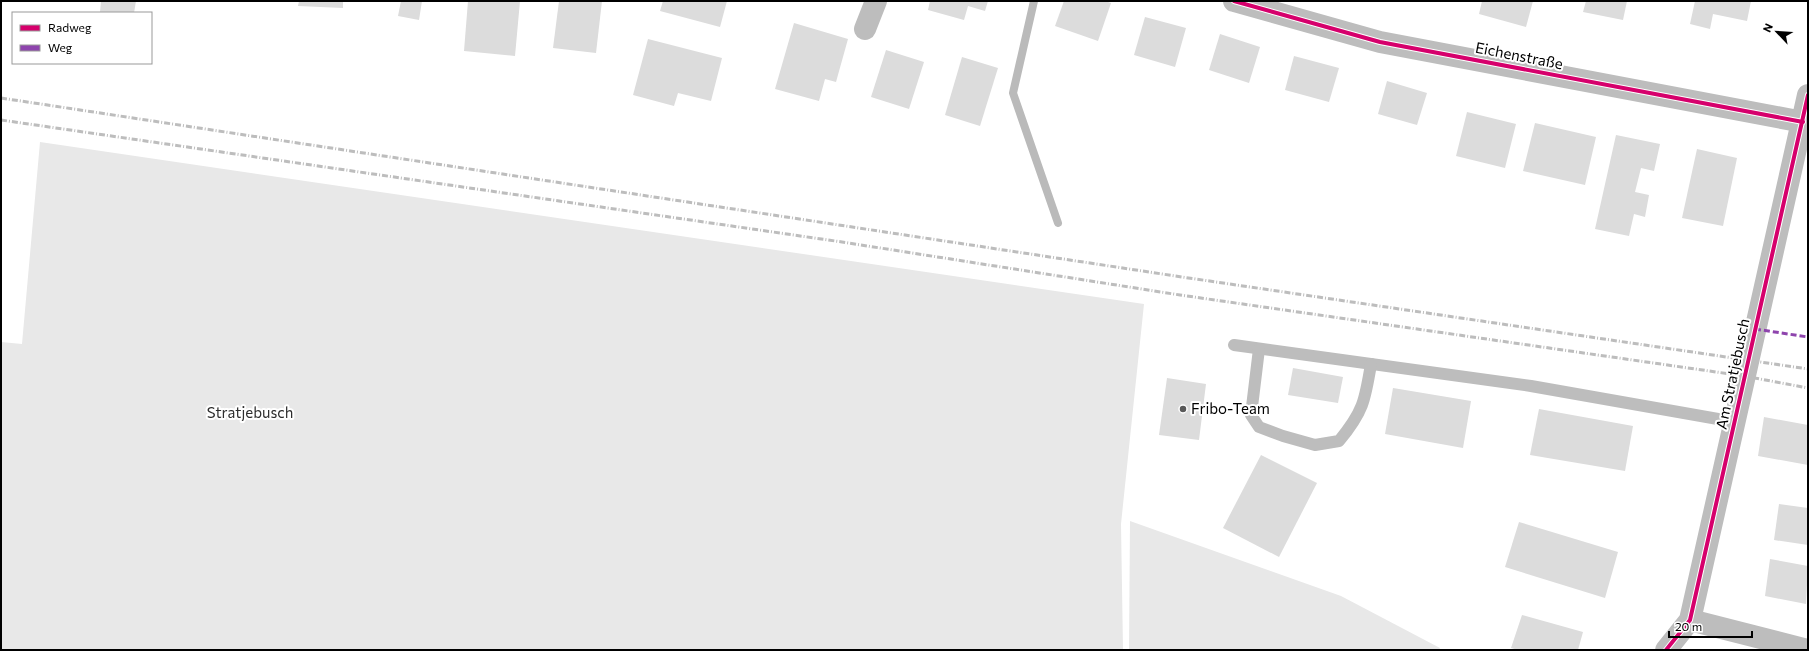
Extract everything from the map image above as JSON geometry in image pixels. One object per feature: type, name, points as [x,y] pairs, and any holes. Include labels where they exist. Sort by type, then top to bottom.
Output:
[{"type":"street","points":[[866,29],[876,1]]},
{"type":"street","name":"Eichenstraße","points":[[1234,1],[1380,42],[1802,122]]},
{"type":"street","name":"Am Stratjebusch","points":[[1666,650],[1690,620],[1808,95]]},
{"type":"street","points":[[1690,620],[1808,650]]},
{"type":"lane","points":[[1234,345],[1531,386],[1735,422]]},
{"type":"lane","points":[[1259,349],[1251,414],[1260,427],[1283,436],[1315,445],[1339,441],[1356,420],[1365,398],[1371,364]]},
{"type":"green space","name":"Stratjebusch","points":[[40,142],[1144,304],[1121,524],[1123,650],[1,650],[1,342],[22,344]]},
{"type":"green space","points":[[1130,521],[1341,596],[1440,648],[1439,650],[1129,650]]},
{"type":"building","points":[[101,1],[136,1],[134,12],[100,12]]},
{"type":"building","points":[[299,1],[343,1],[343,8],[298,6]]},
{"type":"building","points":[[401,1],[422,1],[419,20],[398,16]]},
{"type":"building","points":[[468,1],[520,1],[515,56],[464,51]]},
{"type":"building","points":[[559,1],[602,1],[596,53],[553,48]]},
{"type":"building","points":[[663,1],[727,1],[720,27],[660,11]]},
{"type":"building","points":[[930,1],[988,1],[985,11],[968,6],[964,20],[928,10]]},
{"type":"building","points":[[1064,1],[1105,1],[1111,3],[1098,41],[1055,26]]},
{"type":"building","points":[[1482,1],[1533,1],[1526,27],[1479,14]]},
{"type":"building","points":[[1586,1],[1627,1],[1623,20],[1583,12]]},
{"type":"building","points":[[1695,1],[1751,1],[1747,21],[1713,14],[1710,29],[1690,24]]},
{"type":"building","points":[[1145,17],[1186,28],[1175,67],[1134,55]]},
{"type":"building","points":[[794,23],[848,39],[836,82],[825,79],[819,101],[775,89]]},
{"type":"building","points":[[1220,34],[1260,47],[1249,83],[1209,70]]},
{"type":"building","points":[[648,39],[722,58],[711,101],[678,93],[674,106],[633,95]]},
{"type":"building","points":[[886,50],[924,62],[909,109],[871,97]]},
{"type":"building","points":[[1294,56],[1339,68],[1329,102],[1285,90]]},
{"type":"building","points":[[962,57],[998,68],[980,126],[945,115]]},
{"type":"building","points":[[1387,81],[1427,93],[1417,125],[1378,114]]},
{"type":"building","points":[[1467,112],[1516,124],[1505,168],[1456,156]]},
{"type":"building","points":[[1535,123],[1596,137],[1585,185],[1523,171]]},
{"type":"building","points":[[1616,135],[1660,144],[1654,171],[1641,168],[1635,192],[1649,195],[1645,217],[1634,214],[1629,236],[1595,229]]},
{"type":"building","points":[[1697,149],[1737,158],[1723,226],[1682,218]]},
{"type":"building","points":[[1293,368],[1343,377],[1338,403],[1288,395]]},
{"type":"building","name":"Fribo-Team","points":[[1167,378],[1206,384],[1199,440],[1159,435]]},
{"type":"building","points":[[1393,388],[1471,401],[1463,448],[1385,434]]},
{"type":"building","points":[[1539,409],[1633,426],[1625,471],[1530,455]]},
{"type":"building","points":[[1764,417],[1808,425],[1808,465],[1758,456]]},
{"type":"building","points":[[1261,455],[1317,483],[1279,557],[1223,528]]},
{"type":"building","points":[[1779,504],[1808,508],[1808,545],[1774,540]]},
{"type":"building","points":[[1519,522],[1618,552],[1605,598],[1505,567]]},
{"type":"building","points":[[1770,559],[1808,566],[1806,604],[1765,596]]},
{"type":"building","points":[[1522,615],[1583,632],[1578,650],[1518,650],[1511,648]]},
{"type":"waterway","points":[[1034,1],[1013,93],[1058,223]]},
{"type":"railway","points":[[1,98],[1182,277],[1808,369]]},
{"type":"railway","points":[[1,120],[842,242],[1180,295],[1744,376],[1808,388]]},
{"type":"marked path","points":[[1755,329],[1808,337]]},
{"type":"cycle path","points":[[1234,1],[1380,42],[1803,122]]},
{"type":"cycle path","points":[[1666,650],[1690,620],[1808,95]]},
{"type":"place","name":"Fribo-Team","points":[[1183,409]]}]
